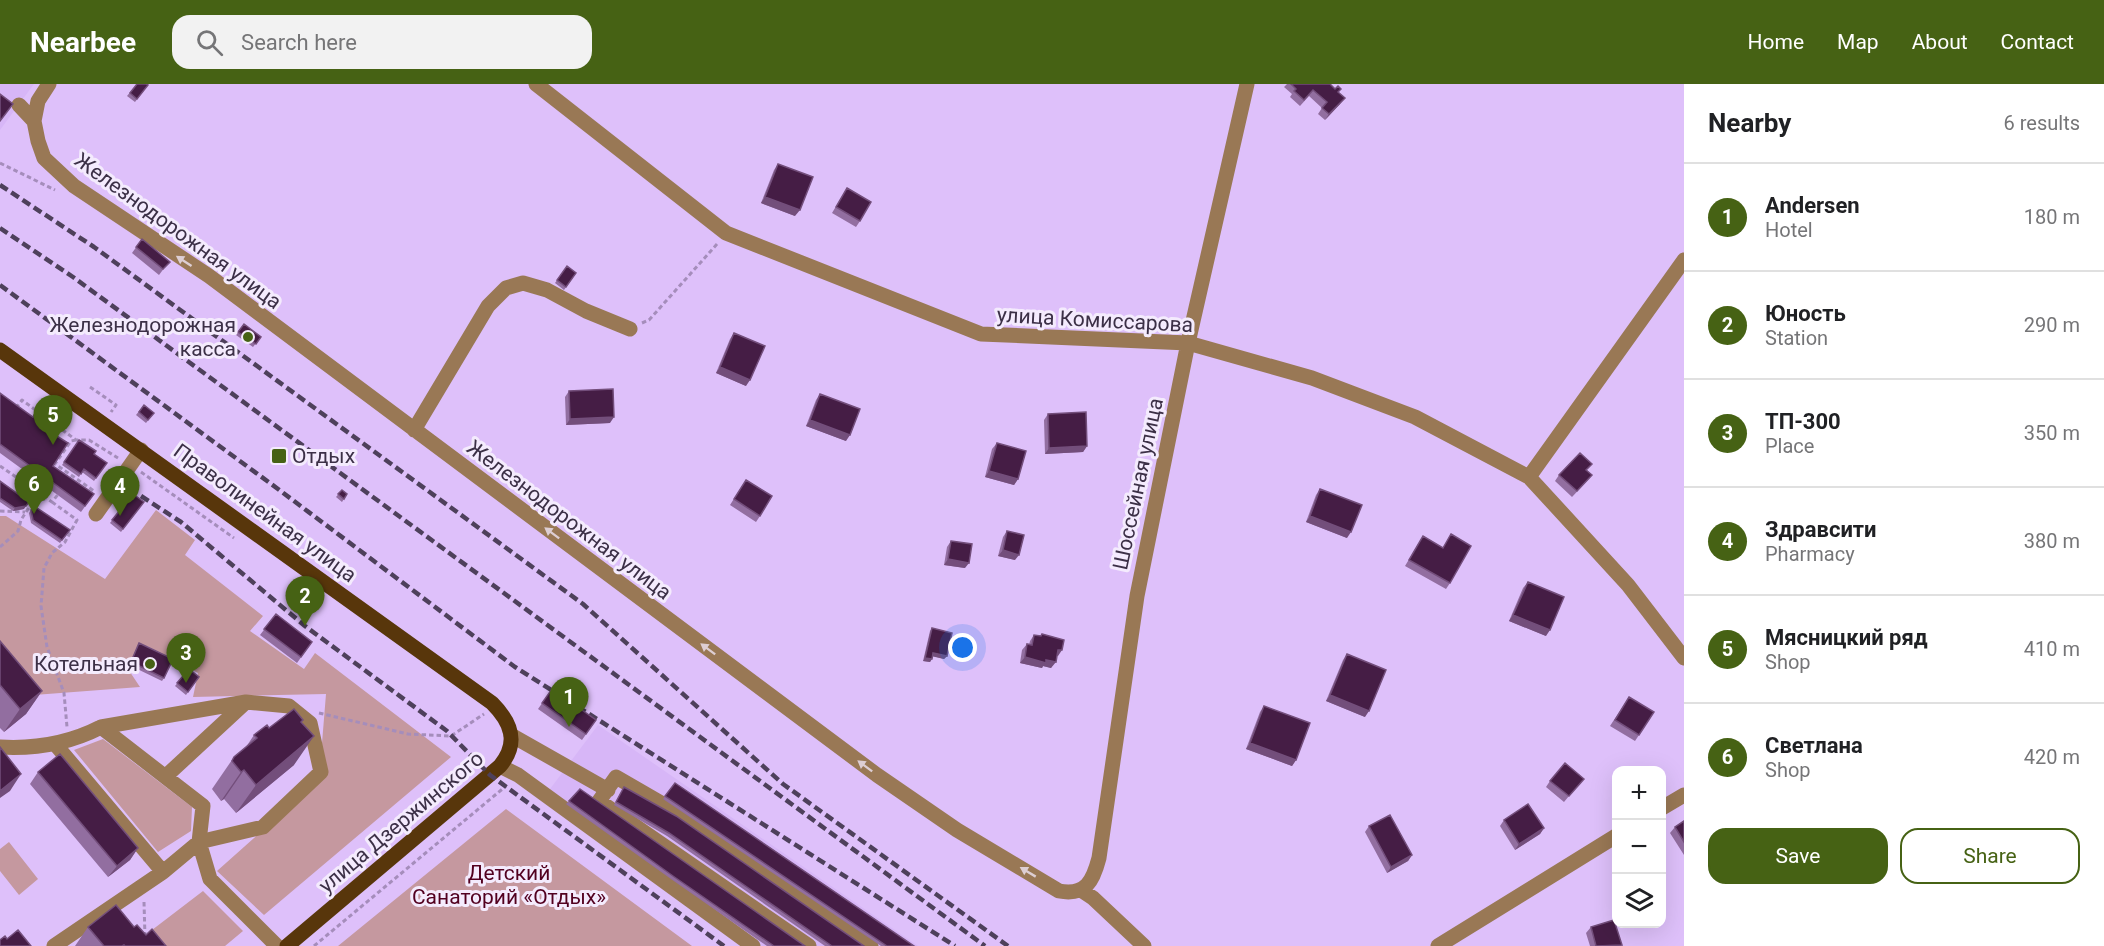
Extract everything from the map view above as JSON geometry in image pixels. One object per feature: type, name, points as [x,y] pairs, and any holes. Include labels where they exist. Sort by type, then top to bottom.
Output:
[{"type":"main road","name":"Праволинейная улица","points":[[0,350],[141,450],[492,713]]},
{"type":"main road","points":[[492,713],[511,735]]},
{"type":"main road","name":"улица Дзержинского","points":[[287,946],[500,766],[508,756],[511,735]]},
{"type":"street","points":[[34,121],[38,101],[50,84]]},
{"type":"street","name":"улица Комиссарова","points":[[536,84],[726,233],[981,334],[1188,343],[1311,378],[1415,417],[1529,477],[1628,585],[1684,658]]},
{"type":"street","name":"Шоссейная улица","points":[[1081,890],[1091,882],[1099,858],[1137,596],[1188,343],[1247,84]]},
{"type":"street","points":[[19,105],[34,121]]},
{"type":"street","name":"Железнодорожная улица","points":[[34,121],[44,158],[74,186],[209,276],[877,775],[957,830],[1059,891],[1070,893],[1081,890]]},
{"type":"street","points":[[1529,477],[1684,260]]},
{"type":"street","points":[[414,430],[488,306],[506,288],[523,283],[547,290],[586,311],[630,329]]},
{"type":"street","points":[[96,514],[141,450]]},
{"type":"street","points":[[1,745],[62,742],[82,737],[101,727],[246,702],[289,706],[310,723],[321,772],[263,827],[199,842],[164,872],[54,946]]},
{"type":"street","points":[[166,776],[246,702]]},
{"type":"street","points":[[101,727],[203,806],[199,842],[210,879],[278,946]]},
{"type":"street","points":[[511,735],[568,765],[608,790]]},
{"type":"street","points":[[62,742],[164,872]]},
{"type":"street","points":[[500,766],[518,775],[753,946]]},
{"type":"street","points":[[809,946],[599,801],[616,777],[680,814],[871,946]]},
{"type":"street","points":[[1666,806],[1684,795]]},
{"type":"street","points":[[1438,946],[1612,839]]},
{"type":"street","points":[[1081,890],[1093,898],[1144,946]]},
{"type":"path","points":[[630,329],[649,320],[726,233]]},
{"type":"path","points":[[13,412],[22,400],[76,440]]},
{"type":"path","points":[[68,473],[71,476],[55,464],[71,441],[89,440],[130,465],[240,542]]},
{"type":"path","points":[[0,466],[77,520],[65,542],[52,553],[44,568],[41,606],[47,647],[64,693],[62,742]]},
{"type":"path","points":[[68,473],[73,466]]},
{"type":"path","points":[[68,473],[106,500]]},
{"type":"path","points":[[52,502],[65,484]]},
{"type":"path","points":[[0,547],[18,531],[33,501],[47,499]]},
{"type":"path","points":[[0,511],[26,512]]},
{"type":"path","points":[[289,706],[408,734],[451,736],[492,713]]},
{"type":"path","points":[[314,946],[513,781]]},
{"type":"path","points":[[143,885],[146,946]]},
{"type":"shaded area","points":[[0,84],[34,84],[0,130]]},
{"type":"shaded area","points":[[598,725],[918,946],[762,946],[544,797]]},
{"type":"green space","points":[[156,510],[195,540],[185,555],[263,616],[250,631],[304,669],[315,653],[451,757],[264,915],[217,871],[319,780],[326,694],[193,697],[198,673],[147,646],[128,669],[140,687],[34,695],[0,658],[0,516],[6,516],[105,579]]},
{"type":"green space","points":[[103,739],[192,807],[191,831],[158,852],[74,750]]},
{"type":"green space","name":"Детский Санаторий «Отдых»","points":[[506,809],[692,946],[338,946]]},
{"type":"green space","points":[[9,842],[38,879],[19,895],[0,871],[0,849]]},
{"type":"green space","points":[[203,891],[243,931],[225,946],[160,946],[152,930]]},
{"type":"building","points":[[137,84],[148,85],[137,99],[130,93]]},
{"type":"building","points":[[1291,84],[1330,84],[1335,89],[1338,86],[1341,89],[1338,92],[1345,98],[1329,114],[1322,108],[1327,102],[1313,90],[1304,100],[1294,91],[1296,89]]},
{"type":"building","points":[[0,94],[13,104],[0,121]]},
{"type":"building","points":[[778,164],[813,177],[800,210],[765,197]]},
{"type":"building","points":[[847,188],[871,202],[860,221],[836,207]]},
{"type":"building","points":[[142,239],[170,262],[163,269],[136,247]]},
{"type":"building","points":[[567,266],[576,273],[566,287],[557,280]]},
{"type":"building","points":[[244,324],[261,337],[256,344],[238,332]]},
{"type":"building","points":[[734,333],[765,346],[750,380],[720,367]]},
{"type":"building","points":[[613,389],[614,417],[570,419],[569,391]]},
{"type":"building","points":[[0,393],[33,417],[34,415],[47,424],[44,428],[68,443],[53,466],[94,494],[85,506],[0,444]]},
{"type":"building","points":[[820,394],[860,409],[850,435],[810,420]]},
{"type":"building","points":[[144,405],[154,413],[148,420],[139,412]]},
{"type":"building","points":[[1086,412],[1087,446],[1049,448],[1048,414]]},
{"type":"building","points":[[79,440],[96,451],[94,454],[107,463],[96,478],[84,469],[81,474],[64,462]]},
{"type":"building","points":[[997,443],[1026,451],[1018,479],[989,471]]},
{"type":"building","points":[[1580,453],[1592,464],[1586,470],[1592,475],[1577,491],[1559,475]]},
{"type":"building","points":[[746,480],[772,496],[760,516],[734,499]]},
{"type":"building","points":[[0,481],[29,502],[26,506],[15,508],[0,498]]},
{"type":"building","points":[[1320,489],[1362,505],[1351,532],[1310,516]]},
{"type":"building","points":[[342,490],[347,494],[344,499],[338,494]]},
{"type":"building","points":[[133,494],[144,502],[123,529],[112,520]]},
{"type":"building","points":[[34,506],[70,530],[62,540],[33,520],[31,510]]},
{"type":"building","points":[[1007,531],[1024,535],[1019,555],[1003,550]]},
{"type":"building","points":[[1451,534],[1471,546],[1450,583],[1409,560],[1423,536],[1443,548]]},
{"type":"building","points":[[951,541],[972,544],[969,563],[948,559]]},
{"type":"building","points":[[1528,582],[1564,597],[1550,630],[1513,615]]},
{"type":"building","points":[[276,614],[312,642],[301,657],[264,629]]},
{"type":"building","points":[[932,628],[952,633],[947,656],[933,653],[932,659],[925,658]]},
{"type":"building","points":[[1042,634],[1064,640],[1062,650],[1058,650],[1056,662],[1046,660],[1046,663],[1025,657],[1027,644],[1032,645],[1034,635],[1041,636]]},
{"type":"building","points":[[0,641],[42,691],[20,709],[0,685]]},
{"type":"building","name":"Котельная","points":[[139,643],[173,659],[164,678],[131,662]]},
{"type":"building","points":[[1347,654],[1386,670],[1369,711],[1330,695]]},
{"type":"building","points":[[189,669],[199,677],[188,692],[177,683]]},
{"type":"building","points":[[552,689],[596,720],[586,734],[542,703]]},
{"type":"building","points":[[1629,697],[1654,712],[1639,735],[1615,720]]},
{"type":"building","points":[[1264,706],[1310,723],[1296,760],[1250,743]]},
{"type":"building","points":[[294,709],[303,720],[301,722],[314,736],[256,785],[244,770],[241,772],[232,761],[234,757],[257,738],[254,735],[267,725],[269,728]]},
{"type":"building","points":[[0,747],[21,774],[0,791]]},
{"type":"building","points":[[60,754],[138,848],[117,866],[38,772]]},
{"type":"building","points":[[1565,763],[1584,779],[1569,796],[1550,781]]},
{"type":"building","points":[[675,783],[914,946],[887,946],[665,796]]},
{"type":"building","points":[[624,787],[676,816],[864,946],[832,946],[669,833],[616,802]]},
{"type":"building","points":[[580,789],[805,946],[774,946],[673,876],[569,801]]},
{"type":"building","points":[[1528,804],[1544,828],[1519,844],[1504,820]]},
{"type":"building","points":[[1390,815],[1412,855],[1391,867],[1369,826]]},
{"type":"building","points":[[1684,821],[1684,842],[1675,827]]},
{"type":"building","points":[[116,905],[134,927],[137,925],[146,935],[152,929],[166,946],[104,946],[88,927]]},
{"type":"building","points":[[1612,921],[1612,928],[1617,928],[1622,945],[1596,946],[1591,927]]},
{"type":"building","points":[[18,930],[31,946],[0,946],[0,940],[5,936],[7,939]]},
{"type":"railway","points":[[0,185],[94,247],[583,604],[783,784],[1008,946]]},
{"type":"railway","points":[[0,228],[73,277],[985,946]]},
{"type":"railway","points":[[0,285],[515,667],[955,946]]},
{"type":"railway","points":[[141,496],[181,522],[305,626],[447,731],[490,775],[724,946]]},
{"type":"place","name":"Железнодорожная касса","points":[[248,337]]},
{"type":"place","name":"Мясницкий ряд","points":[[53,445]]},
{"type":"place","name":"Отдых","points":[[279,456]]},
{"type":"place","name":"Светлана","points":[[34,514]]},
{"type":"place","name":"Здравсити","points":[[120,516]]},
{"type":"place","name":"Юность","points":[[305,626]]},
{"type":"place","name":"Котельная","points":[[150,664]]},
{"type":"place","name":"ТП-300","points":[[186,683]]},
{"type":"place","name":"Andersen","points":[[569,727]]}]
